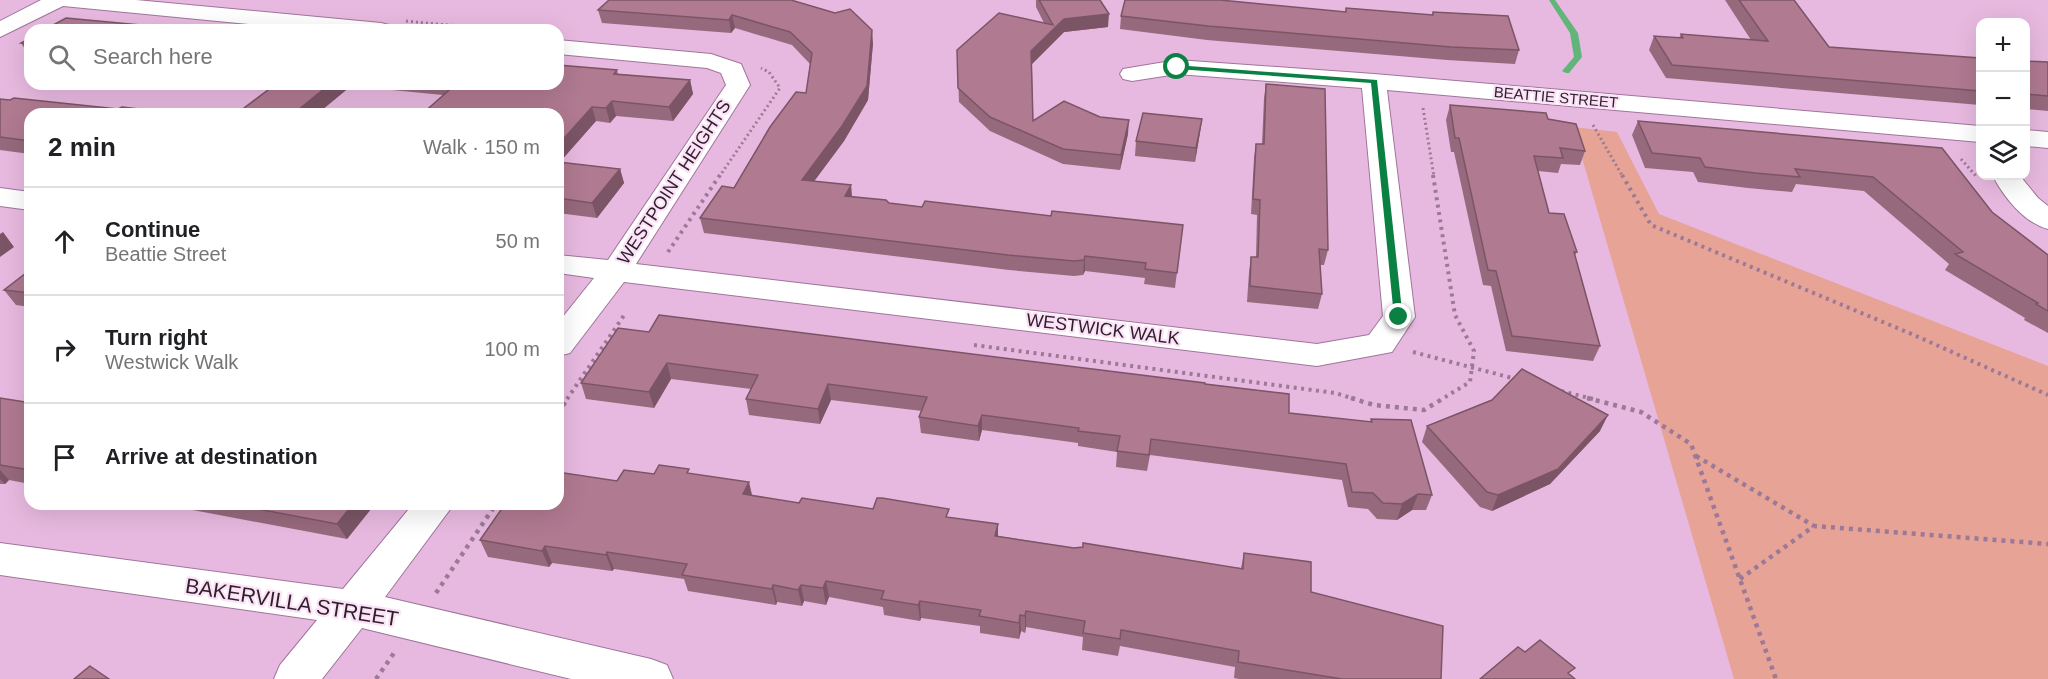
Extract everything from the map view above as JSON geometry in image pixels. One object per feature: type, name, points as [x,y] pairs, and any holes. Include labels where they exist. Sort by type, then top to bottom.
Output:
[{"type":"street","points":[[0,30],[58,0]]},
{"type":"street","points":[[66,0],[318,24]]},
{"type":"street","name":"WESTPOINT HEIGHTS","points":[[564,48],[711,61],[732,69],[738,85],[616,270],[564,337]]},
{"type":"street","name":"BEATTIE STREET","points":[[1132,74],[1177,67],[1374,81],[1976,136]]},
{"type":"street","points":[[1374,81],[1399,317],[1380,344]]},
{"type":"street","points":[[2030,138],[2048,140]]},
{"type":"street","points":[[1996,180],[2048,220]]},
{"type":"street","points":[[0,197],[24,200]]},
{"type":"street","name":"WESTWICK WALK","points":[[564,265],[1317,355],[1380,344]]},
{"type":"street","points":[[296,679],[430,510]]},
{"type":"street","name":"BAKERVILLA STREET","points":[[0,559],[354,608],[651,679]]},
{"type":"path","points":[[972,345],[1335,393],[1374,405],[1424,410],[1470,382],[1474,351],[1455,315],[1421,99]]},
{"type":"path","points":[[1577,99],[1651,225],[1914,334],[2048,394]]},
{"type":"path","points":[[1958,156],[1976,167]]},
{"type":"path","points":[[564,403],[628,310]]},
{"type":"path","points":[[1380,344],[1527,382]]},
{"type":"path","points":[[1549,388],[1641,412],[1691,444],[1776,679]]},
{"type":"path","points":[[1695,456],[1814,526],[2048,544]]},
{"type":"path","points":[[429,602],[492,510]]},
{"type":"path","points":[[1740,579],[1814,526]]},
{"type":"shaded area","points":[[1573,127],[1617,132],[1659,214],[2048,366],[2048,679],[1734,679]]},
{"type":"building","points":[[609,0],[791,0],[835,13],[850,9],[872,30],[867,86],[842,126],[802,180],[851,185],[845,196],[886,200],[889,203],[922,207],[925,201],[1051,216],[1052,211],[1183,225],[1177,273],[1145,269],[1146,263],[1085,256],[1084,260],[1074,261],[1008,255],[700,218],[722,186],[734,188],[770,127],[796,92],[806,93],[812,53],[790,32],[732,15],[729,20],[598,10]]},
{"type":"building","points":[[1039,0],[1100,0],[1109,14],[1064,19],[1031,51],[1033,121],[1064,101],[1100,117],[1129,120],[1121,155],[1063,149],[990,117],[958,88],[957,50],[999,13],[1053,25]]},
{"type":"building","points":[[1125,0],[1220,0],[1346,12],[1346,8],[1433,15],[1433,12],[1508,16],[1519,50],[1451,47],[1208,26],[1121,16]]},
{"type":"building","points":[[1739,0],[1794,0],[1829,47],[1976,58],[1976,91],[1672,65],[1654,36],[1683,38],[1681,34],[1768,41]]},
{"type":"building","points":[[66,18],[130,24],[55,24]]},
{"type":"building","points":[[2030,61],[2048,62],[2048,96],[2030,94]]},
{"type":"building","points":[[564,66],[617,70],[614,74],[690,80],[669,107],[612,101],[606,108],[592,107],[564,138],[564,108],[429,108],[449,90],[564,90]]},
{"type":"building","points":[[1266,84],[1325,89],[1328,250],[1319,249],[1322,294],[1250,286],[1251,257],[1258,257],[1260,200],[1253,199],[1256,144],[1264,144]]},
{"type":"building","points":[[268,90],[323,90],[300,108],[244,108]]},
{"type":"building","points":[[14,98],[109,108],[24,108],[24,140],[0,137],[0,99]]},
{"type":"building","points":[[1450,105],[1546,113],[1548,119],[1576,124],[1585,151],[1560,148],[1563,158],[1534,156],[1549,213],[1564,214],[1577,252],[1574,252],[1600,346],[1512,336],[1496,271],[1488,270],[1459,138],[1455,138]]},
{"type":"building","points":[[1143,113],[1202,119],[1196,148],[1136,141]]},
{"type":"building","points":[[1638,121],[1942,148],[1992,212],[2048,255],[2048,311],[1955,254],[1963,252],[1873,177],[1795,169],[1800,177],[1705,167],[1700,158],[1652,153]]},
{"type":"building","points":[[564,163],[620,169],[592,203],[564,199]]},
{"type":"building","points":[[24,275],[24,292],[4,290]]},
{"type":"building","points":[[659,315],[1289,394],[1289,413],[1372,422],[1371,419],[1411,420],[1432,495],[1418,494],[1402,504],[1383,503],[1373,493],[1352,492],[1346,464],[1151,439],[1149,455],[1117,451],[1120,436],[1078,431],[1079,428],[982,415],[978,426],[919,417],[927,397],[828,384],[818,409],[746,399],[758,375],[667,363],[649,392],[581,383],[618,328],[649,332]]},
{"type":"building","points":[[1522,369],[1608,415],[1558,469],[1498,495],[1487,492],[1427,426],[1492,400]]},
{"type":"building","points":[[0,398],[24,402],[24,469],[0,465]]},
{"type":"building","points":[[659,465],[689,469],[687,473],[749,482],[743,494],[799,503],[802,498],[873,509],[877,498],[882,498],[949,509],[946,517],[998,524],[995,536],[1074,548],[1083,547],[1083,543],[1243,569],[1244,553],[1311,562],[1311,592],[1443,626],[1441,679],[1342,679],[1238,662],[1239,651],[1121,630],[1120,639],[1083,633],[1085,621],[1026,611],[1025,616],[1020,615],[1019,623],[979,616],[981,610],[920,601],[918,605],[881,599],[884,591],[826,581],[823,588],[801,585],[798,590],[773,585],[772,589],[682,575],[687,564],[607,552],[606,555],[545,546],[542,551],[480,540],[501,510],[564,510],[564,473],[617,481],[624,470],[654,474]]},
{"type":"building","points":[[263,510],[348,510],[337,524]]},
{"type":"building","points":[[1540,640],[1575,668],[1568,673],[1575,679],[1480,679],[1518,647],[1525,652]]},
{"type":"building","points":[[90,666],[109,679],[74,679]]},
{"type":"waterway","points":[[1552,0],[1574,33],[1578,57],[1566,71]]},
{"type":"route","points":[[1177,67],[1374,81],[1399,317]]}]
